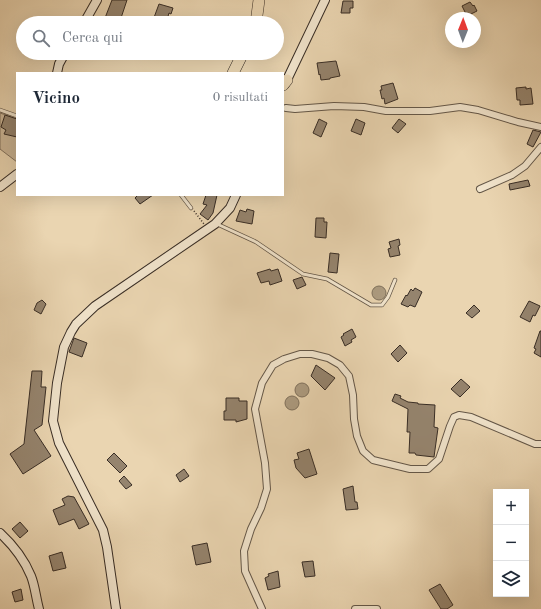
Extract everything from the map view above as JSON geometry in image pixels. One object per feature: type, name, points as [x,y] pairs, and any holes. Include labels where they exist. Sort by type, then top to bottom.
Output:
[{"type":"highway","points":[[257,16],[259,0]]},
{"type":"highway","points":[[234,72],[240,60]]},
{"type":"main road","points":[[88,16],[97,0]]},
{"type":"main road","points":[[284,85],[325,0]]},
{"type":"main road","points":[[57,72],[61,60]]},
{"type":"main road","points":[[0,186],[16,175]]},
{"type":"main road","points":[[116,609],[103,530],[59,444],[54,426],[54,407],[64,347],[76,324],[95,306],[215,224],[230,208],[236,196]]},
{"type":"main road","points":[[0,533],[12,544],[24,560],[31,576],[39,609]]},
{"type":"street","points":[[286,108],[295,109],[334,106],[386,111],[430,111],[460,107],[478,110],[541,127]]},
{"type":"street","points":[[480,189],[512,175],[525,166],[541,147]]},
{"type":"street","points":[[262,609],[245,571],[244,551],[267,489],[265,463],[255,409],[262,383],[273,365],[284,359],[300,354],[312,354],[328,358],[340,364],[350,376],[357,436],[363,451],[373,460],[410,469],[428,469],[439,459],[454,417],[460,415],[471,417],[535,444],[541,444]]},
{"type":"street","points":[[355,609],[377,609]]},
{"type":"lane","points":[[0,110],[16,116]]},
{"type":"lane","points":[[182,196],[192,208]]},
{"type":"lane","points":[[215,224],[256,242],[303,274],[327,278],[371,305],[382,305],[388,297],[395,280]]},
{"type":"path","points":[[192,208],[208,229]]},
{"type":"shaded area","points":[[0,113],[16,119],[16,161],[0,149]]},
{"type":"shaded area","points":[[376,286],[382,286],[386,290],[386,296],[382,300],[376,300],[372,296],[372,290]]},
{"type":"shaded area","points":[[299,383],[305,383],[309,387],[309,393],[305,397],[299,397],[295,393],[295,387]]},
{"type":"shaded area","points":[[289,396],[295,396],[299,400],[299,406],[295,410],[289,410],[285,406],[285,400]]},
{"type":"building","points":[[112,0],[127,0],[122,16],[106,16]]},
{"type":"building","points":[[343,1],[353,1],[353,8],[350,8],[350,13],[341,13]]},
{"type":"building","points":[[470,2],[473,6],[474,5],[477,11],[465,12],[462,6]]},
{"type":"building","points":[[159,4],[173,8],[171,14],[169,13],[168,16],[155,16]]},
{"type":"building","points":[[336,61],[340,76],[321,80],[317,63]]},
{"type":"building","points":[[393,83],[398,99],[385,104],[380,90],[382,90],[381,86]]},
{"type":"building","points":[[526,87],[526,89],[531,88],[533,104],[520,105],[520,100],[517,100],[516,88]]},
{"type":"building","points":[[5,115],[16,119],[16,137],[4,134],[6,130],[1,127]]},
{"type":"building","points":[[319,119],[327,123],[321,137],[313,133]]},
{"type":"building","points":[[356,119],[365,123],[361,135],[351,131]]},
{"type":"building","points":[[399,119],[406,124],[398,133],[392,128]]},
{"type":"building","points":[[533,130],[541,132],[533,147],[527,144]]},
{"type":"building","points":[[528,180],[530,186],[510,190],[509,184]]},
{"type":"building","points":[[137,196],[152,196],[140,204],[135,198]]},
{"type":"building","points":[[206,196],[217,196],[213,213],[208,220],[200,214],[207,205],[203,204]]},
{"type":"building","points":[[247,209],[254,211],[252,224],[236,221],[240,210],[246,212]]},
{"type":"building","points":[[316,218],[324,218],[324,222],[327,222],[326,238],[315,237]]},
{"type":"building","points":[[399,239],[400,245],[398,246],[400,255],[390,257],[388,249],[391,248],[389,242]]},
{"type":"building","points":[[330,253],[339,254],[337,273],[328,272]]},
{"type":"building","points":[[270,269],[271,271],[278,269],[282,281],[270,285],[269,281],[261,283],[257,273]]},
{"type":"building","points":[[302,277],[306,285],[297,289],[293,280]]},
{"type":"building","points":[[415,288],[422,292],[415,307],[410,305],[408,307],[401,304],[411,289],[413,291]]},
{"type":"building","points":[[42,300],[46,304],[41,314],[34,310],[37,303]]},
{"type":"building","points":[[529,301],[540,306],[530,322],[520,317]]},
{"type":"building","points":[[474,305],[480,311],[472,318],[466,313]]},
{"type":"building","points":[[352,329],[356,337],[351,340],[352,342],[345,346],[341,337],[344,335],[343,334]]},
{"type":"building","points":[[540,331],[541,357],[534,353],[536,349],[534,348]]},
{"type":"building","points":[[74,338],[87,343],[82,357],[69,352]]},
{"type":"building","points":[[400,345],[407,353],[398,362],[391,354]]},
{"type":"building","points":[[316,365],[335,378],[325,390],[311,376]]},
{"type":"building","points":[[32,371],[42,371],[41,387],[46,387],[42,425],[34,430],[51,456],[23,474],[10,454],[24,444]]},
{"type":"building","points":[[461,379],[470,387],[460,397],[451,389]]},
{"type":"building","points":[[395,394],[401,396],[400,398],[408,402],[435,405],[434,427],[438,428],[434,457],[409,453],[410,432],[407,432],[408,409],[392,401]]},
{"type":"building","points":[[226,398],[239,398],[239,401],[247,401],[247,419],[236,422],[236,420],[224,420]]},
{"type":"building","points":[[309,449],[317,474],[305,478],[296,468],[294,460],[299,459],[297,453]]},
{"type":"building","points":[[114,453],[127,466],[120,473],[107,460]]},
{"type":"building","points":[[184,469],[189,476],[180,482],[176,475]]},
{"type":"building","points":[[124,476],[132,485],[126,489],[119,481]]},
{"type":"building","points":[[353,486],[355,502],[357,502],[358,509],[346,510],[343,489]]},
{"type":"building","points":[[68,496],[74,497],[89,524],[79,529],[74,519],[59,525],[53,510],[65,505],[62,499]]},
{"type":"building","points":[[20,522],[28,531],[20,538],[12,529]]},
{"type":"building","points":[[207,543],[211,562],[196,565],[192,546]]},
{"type":"building","points":[[62,552],[66,568],[53,571],[49,556]]},
{"type":"building","points":[[313,561],[315,576],[305,577],[302,562]]},
{"type":"building","points":[[278,571],[280,587],[268,590],[265,578],[269,576],[268,574]]},
{"type":"building","points":[[440,584],[453,605],[447,609],[441,609],[429,590]]},
{"type":"building","points":[[21,589],[23,600],[15,602],[12,592]]}]
